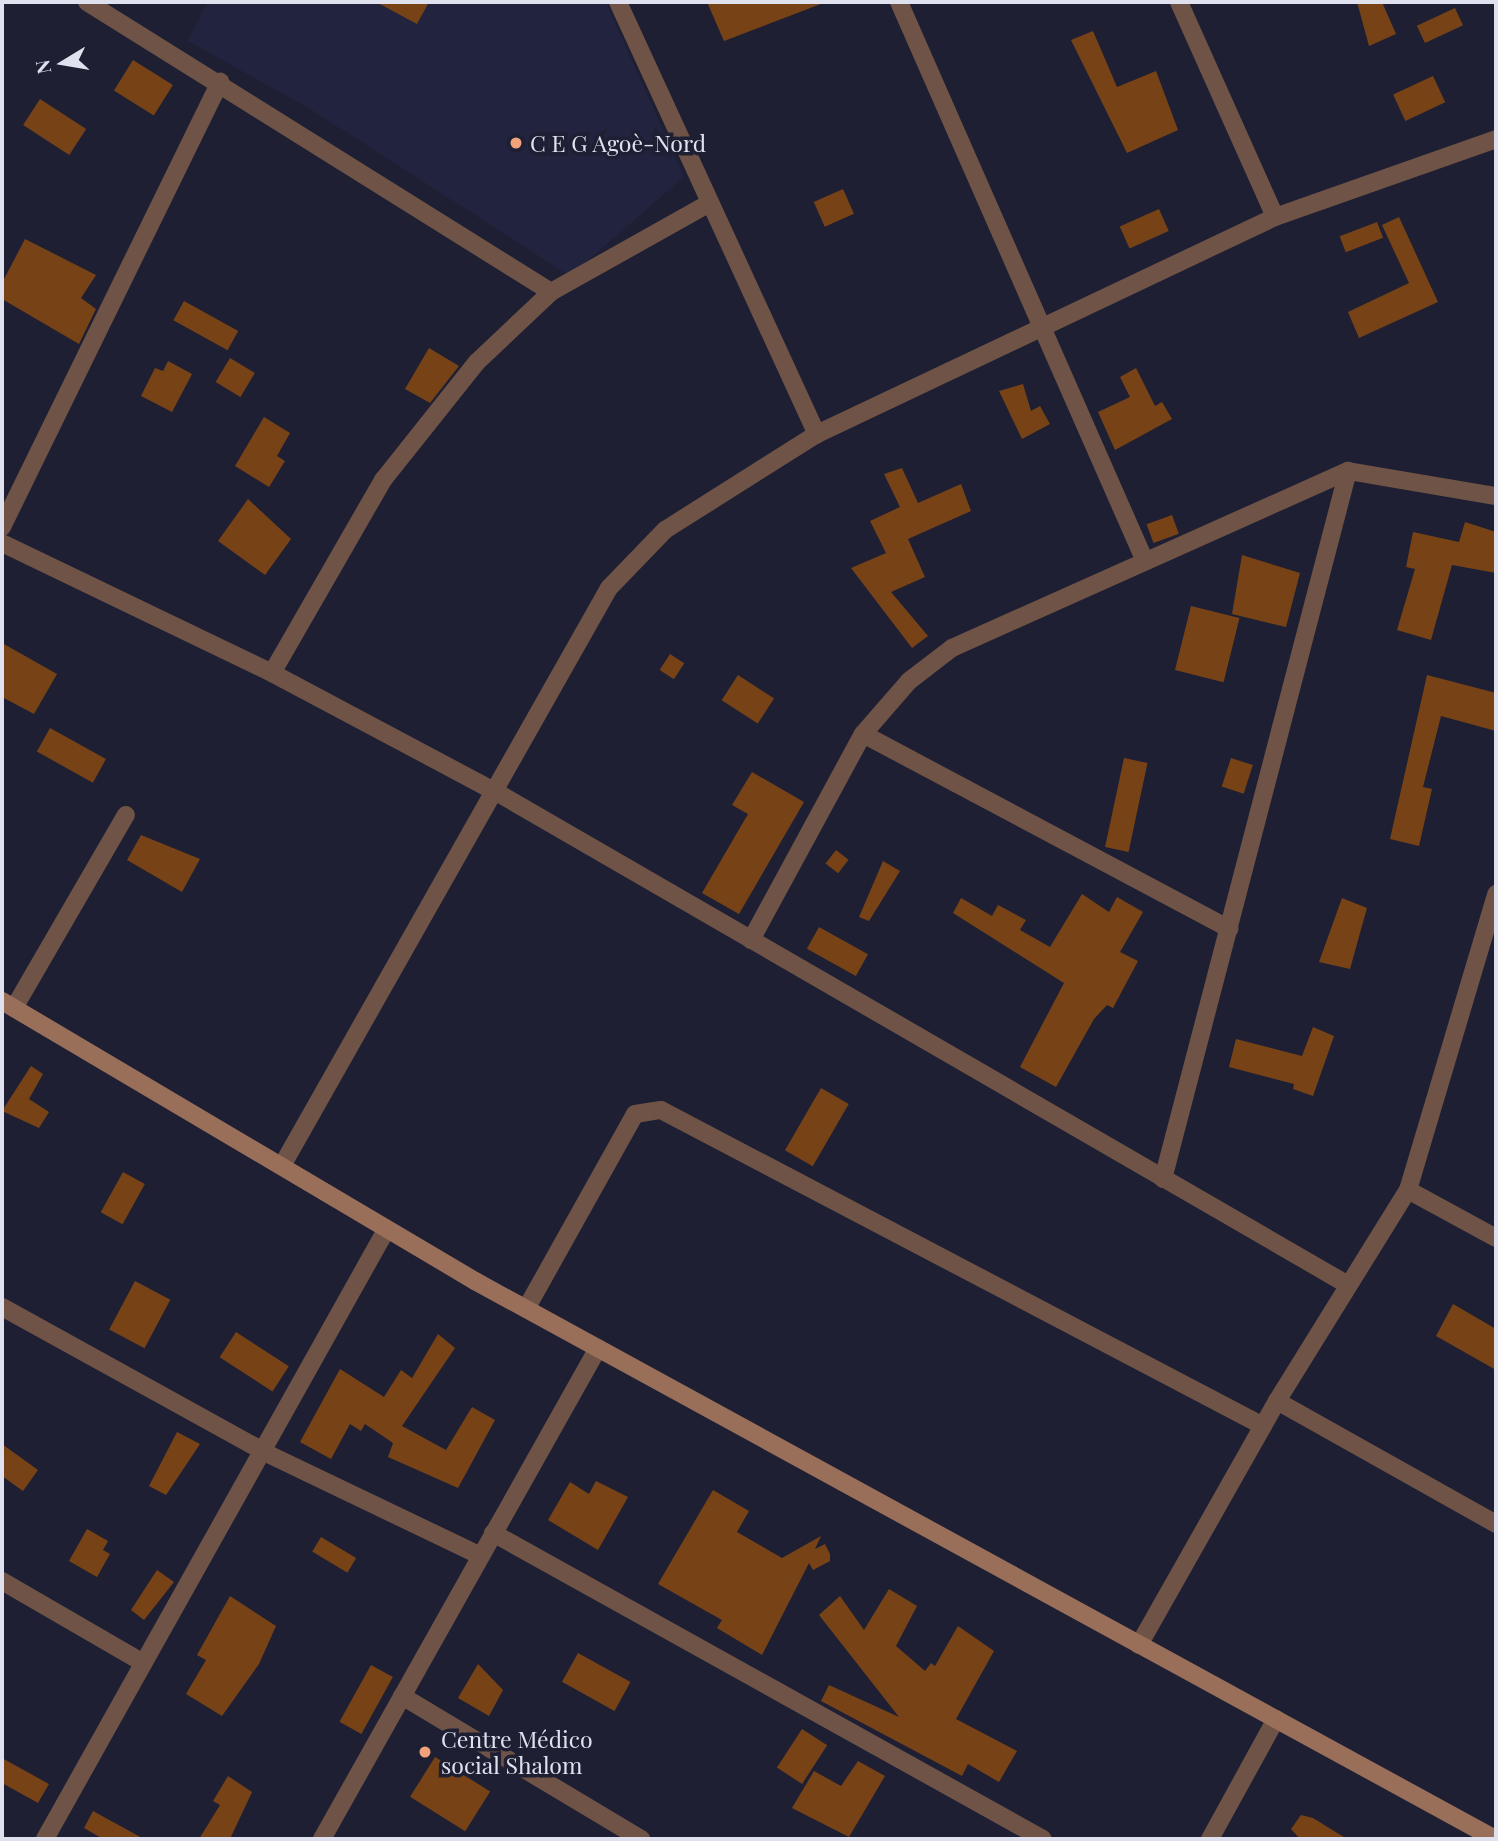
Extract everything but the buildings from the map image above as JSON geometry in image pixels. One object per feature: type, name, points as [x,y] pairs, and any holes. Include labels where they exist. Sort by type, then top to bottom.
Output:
[{"type":"street","points":[[87,2],[220,82],[551,292]]},
{"type":"street","points":[[618,2],[706,205],[817,434]]},
{"type":"street","points":[[899,2],[1144,559]]},
{"type":"street","points":[[1178,2],[1275,217]]},
{"type":"street","points":[[2,527],[220,82]]},
{"type":"street","points":[[283,1164],[498,793],[609,588],[665,530],[817,434],[1275,217],[1496,139]]},
{"type":"street","points":[[272,673],[404,452],[477,362],[551,292],[706,205]]},
{"type":"street","points":[[1163,1179],[1348,471]]},
{"type":"street","points":[[751,940],[863,734],[909,681],[953,648],[1144,559],[1348,471],[1496,496]]},
{"type":"street","points":[[2,542],[272,673],[498,793],[1348,1286]]},
{"type":"street","points":[[863,734],[1229,929]]},
{"type":"street","points":[[125,815],[8,1005],[283,1164],[386,1230],[526,1309],[1495,1839]]},
{"type":"street","points":[[1139,1645],[1277,1401],[1408,1190],[1496,894]]},
{"type":"street","points":[[526,1309],[631,1121],[648,1108],[661,1110],[1263,1426]]},
{"type":"street","points":[[1408,1190],[1496,1238]]},
{"type":"street","points":[[46,1839],[142,1662],[266,1453],[386,1230]]},
{"type":"street","points":[[2,1307],[266,1453],[481,1556]]},
{"type":"street","points":[[321,1839],[598,1348]]},
{"type":"street","points":[[1277,1401],[1496,1524]]},
{"type":"street","points":[[493,1533],[1043,1839]]},
{"type":"street","points":[[2,1581],[142,1662]]},
{"type":"street","points":[[402,1696],[616,1834],[641,1839]]},
{"type":"street","points":[[1210,1839],[1276,1719]]},
{"type":"shaded area","name":"C E G Agoè-Nord","points":[[207,2],[606,2],[684,177],[570,276],[310,109],[188,41]]},
{"type":"place","name":"C E G Agoè-Nord","points":[[516,143]]},
{"type":"place","name":"Centre Médico social Shalom","points":[[425,1752]]}]
